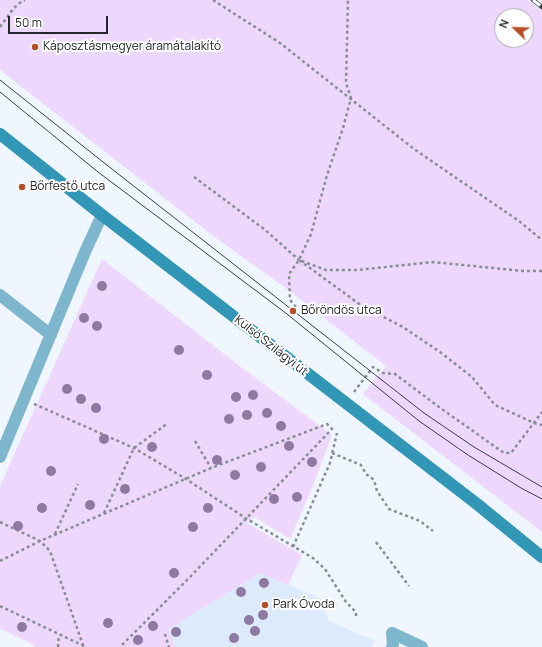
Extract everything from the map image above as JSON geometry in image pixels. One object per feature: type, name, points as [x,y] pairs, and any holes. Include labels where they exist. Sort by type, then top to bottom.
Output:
[{"type":"street","name":"Külső Szilágyi út","points":[[0,134],[542,557]]},
{"type":"street","points":[[0,457],[85,252],[102,215]]},
{"type":"street","points":[[0,295],[51,335]]},
{"type":"street","points":[[392,647],[392,633],[422,647]]},
{"type":"path","points":[[0,27],[13,9],[22,1],[26,0]]},
{"type":"path","points":[[213,0],[280,43],[414,149],[519,221],[542,240]]},
{"type":"path","points":[[296,307],[290,300],[289,274],[311,234],[327,175],[343,128],[351,98],[346,83],[348,0]]},
{"type":"path","points":[[194,177],[264,229],[298,260],[362,306],[403,327],[440,352],[472,378],[495,405],[534,424],[542,425]]},
{"type":"path","points":[[298,260],[326,270],[357,270],[433,262],[523,271],[542,271]]},
{"type":"path","points":[[354,392],[373,367],[384,373],[396,374],[504,453],[511,453],[542,412]]},
{"type":"path","points":[[32,402],[134,448],[186,479],[247,519],[313,558],[325,570],[346,602],[356,612],[356,617]]},
{"type":"path","points":[[104,513],[134,448],[168,423]]},
{"type":"path","points":[[0,561],[40,541],[211,468],[327,424],[332,429],[247,519],[120,647]]},
{"type":"path","points":[[293,547],[330,463],[337,433]]},
{"type":"path","points":[[195,441],[211,468]]},
{"type":"path","points":[[332,453],[362,465],[366,474],[374,480],[377,491],[390,509],[420,521],[432,531]]},
{"type":"path","points":[[55,535],[78,484]]},
{"type":"path","points":[[0,522],[40,541],[50,551],[85,646]]},
{"type":"path","points":[[376,542],[409,586]]},
{"type":"path","points":[[0,606],[85,646]]},
{"type":"path","points":[[58,647],[59,634]]},
{"type":"path","points":[[165,634],[169,647]]},
{"type":"shaded area","points":[[0,0],[528,0],[542,11],[542,532],[363,394],[386,366],[287,289],[216,238],[0,70]]},
{"type":"shaded area","points":[[102,259],[242,368],[332,435],[313,486],[290,539],[254,517],[247,523],[302,555],[288,585],[260,573],[169,629],[175,647],[34,647],[33,644],[0,629],[0,486]]},
{"type":"shaded area","name":"Park Óvoda","points":[[260,573],[320,598],[329,621],[375,641],[372,647],[175,647],[169,629]]},
{"type":"tram line","points":[[0,80],[424,413],[474,447],[542,487]]},
{"type":"tram line","points":[[0,92],[98,172],[287,314],[419,421],[468,455],[521,488],[542,499]]},
{"type":"railway","points":[[533,0],[542,7]]},
{"type":"place","name":"Káposztásmegyer áramátalakító","points":[[35,47]]},
{"type":"place","name":"Bőrfestő utca","points":[[22,187]]},
{"type":"place","name":"Bőröndös utca","points":[[293,311]]},
{"type":"place","name":"Park Óvoda","points":[[265,605]]}]
